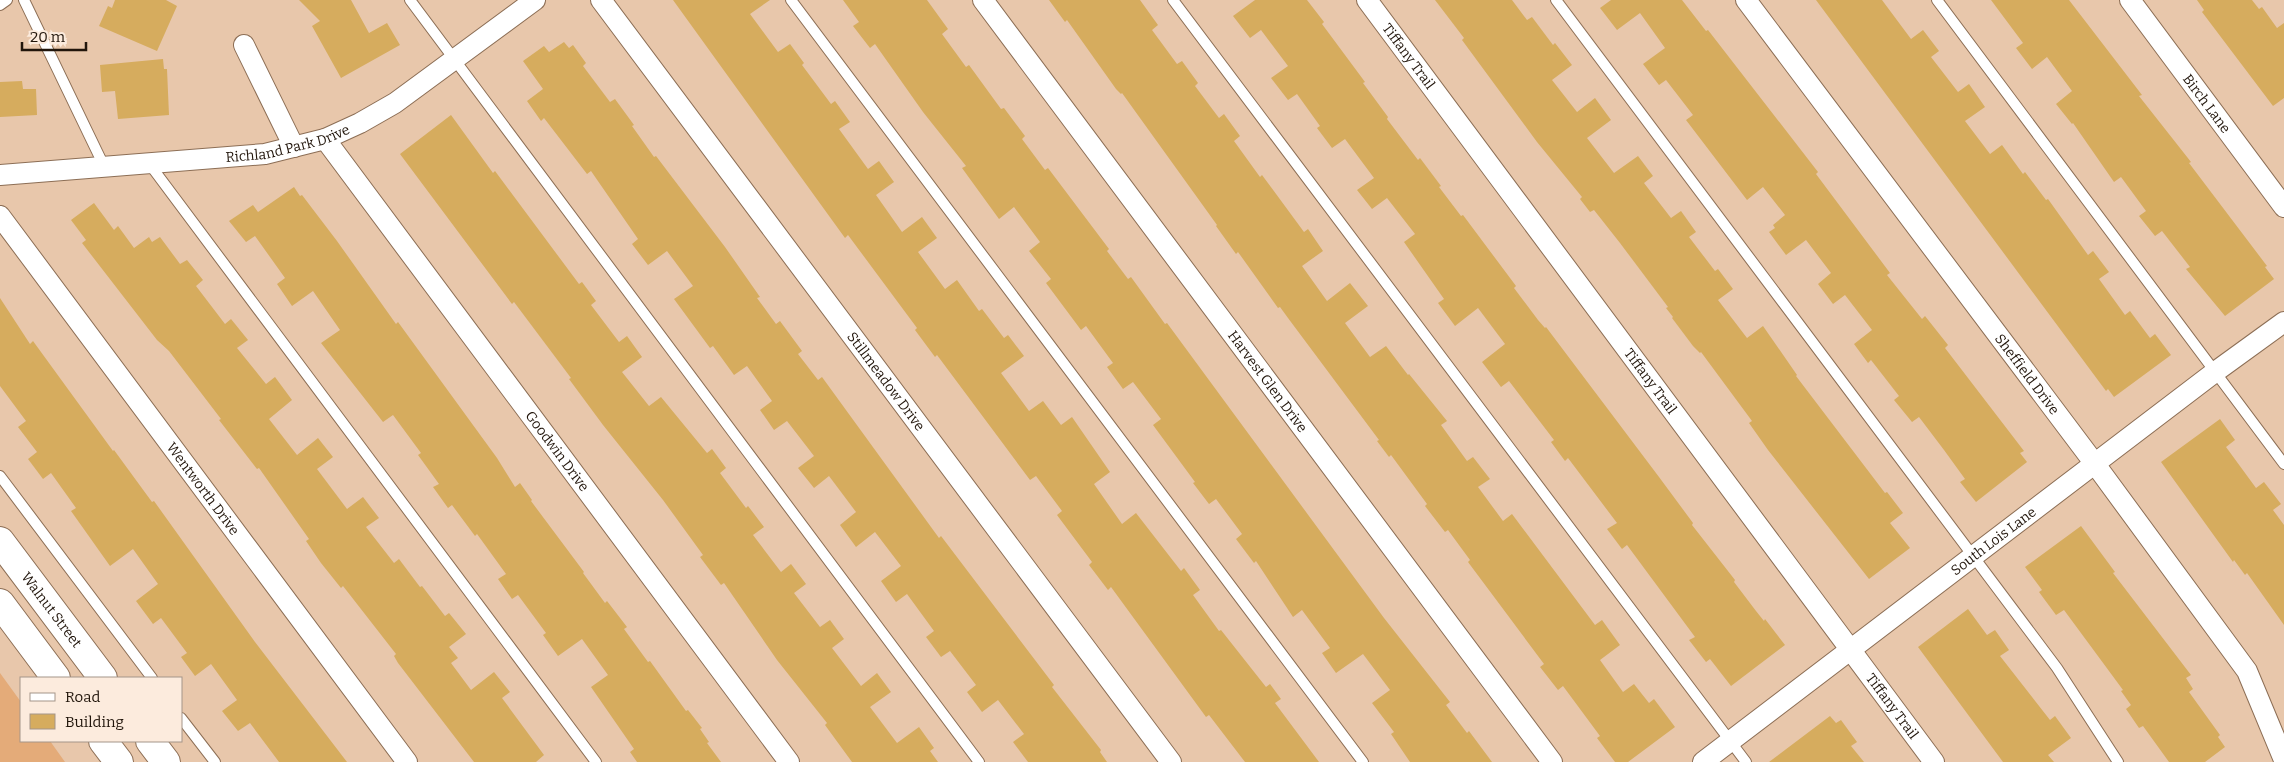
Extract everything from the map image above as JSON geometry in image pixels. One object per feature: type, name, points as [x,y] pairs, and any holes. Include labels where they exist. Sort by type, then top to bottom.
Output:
[{"type":"main road","name":"Walnut Street","points":[[0,541],[102,677]]},
{"type":"main road","points":[[0,603],[11,624],[55,677]]},
{"type":"main road","points":[[104,742],[119,762]]},
{"type":"main road","points":[[151,742],[166,762]]},
{"type":"street","name":"Richland Park Drive","points":[[0,175],[265,154],[325,139],[360,123],[394,103],[535,0]]},
{"type":"street","name":"Stillmeadow Drive","points":[[601,0],[1171,762]]},
{"type":"street","name":"Harvest Glen Drive","points":[[983,0],[1552,762]]},
{"type":"street","name":"Tiffany Trail","points":[[1366,0],[1934,762]]},
{"type":"street","name":"Sheffield Drive","points":[[1746,0],[2095,464],[2246,671],[2284,760]]},
{"type":"street","name":"Birch Lane","points":[[2130,0],[2284,207]]},
{"type":"street","points":[[244,45],[294,147]]},
{"type":"street","name":"Goodwin Drive","points":[[325,139],[789,762]]},
{"type":"street","name":"Wentworth Drive","points":[[0,216],[407,762]]},
{"type":"street","name":"South Lois Lane","points":[[1703,762],[2215,372],[2284,322]]},
{"type":"lane","points":[[0,5],[7,0]]},
{"type":"lane","points":[[24,0],[104,166]]},
{"type":"lane","points":[[410,0],[979,762]]},
{"type":"lane","points":[[791,0],[1363,762]]},
{"type":"lane","points":[[1173,0],[1746,762]]},
{"type":"lane","points":[[1556,0],[2057,668],[2118,762]]},
{"type":"lane","points":[[1937,0],[2284,464]]},
{"type":"lane","points":[[148,162],[596,762]]},
{"type":"lane","points":[[0,476],[151,677]]},
{"type":"lane","points":[[182,719],[215,762]]},
{"type":"shaded area","points":[[0,673],[20,701],[20,742],[51,742],[65,762],[0,762]]},
{"type":"building","points":[[115,0],[166,0],[177,6],[157,51],[99,26],[108,6],[112,8]]},
{"type":"building","points":[[299,0],[351,0],[369,33],[387,23],[400,45],[341,78],[312,26],[320,21]]},
{"type":"building","points":[[673,0],[770,0],[750,14],[778,52],[790,44],[804,63],[802,65],[831,104],[835,101],[850,122],[839,129],[868,169],[879,161],[894,182],[876,195],[902,232],[922,217],[937,238],[918,252],[945,289],[957,280],[979,311],[982,309],[1004,338],[1008,335],[1024,356],[1001,373],[1029,411],[1043,401],[1061,425],[1072,417],[1110,472],[1094,484],[1122,524],[1136,513],[1181,571],[1184,568],[1200,590],[1193,595],[1219,631],[1221,630],[1266,687],[1270,684],[1281,699],[1275,703],[1319,762],[1245,762],[1209,715],[1206,717],[1111,587],[1108,590],[1089,565],[1092,562],[1057,515],[1062,511],[1036,476],[1030,480],[937,355],[935,357],[915,330],[917,328],[848,235],[845,238]]},
{"type":"building","points":[[843,0],[927,0],[948,29],[942,34],[966,67],[969,65],[1001,109],[1004,108],[1025,136],[1022,139],[1045,170],[1048,168],[1109,249],[1107,251],[1128,279],[1131,277],[1165,324],[1167,323],[1384,618],[1450,702],[1446,705],[1467,733],[1469,731],[1492,762],[1410,762],[1391,734],[1394,732],[1372,703],[1390,690],[1363,654],[1336,673],[1322,653],[1330,648],[1302,610],[1293,617],[1256,561],[1254,563],[1236,539],[1242,534],[1216,499],[1209,504],[1153,425],[1161,419],[1133,382],[1123,389],[1107,367],[1113,363],[1086,326],[1081,330],[1046,283],[1051,279],[1029,251],[1040,242],[1014,207],[999,219],[962,168],[966,166],[923,112],[875,44],[870,48],[853,26],[859,22]]},
{"type":"building","points":[[1049,0],[1140,0],[1158,25],[1152,30],[1177,64],[1182,61],[1198,83],[1195,86],[1219,118],[1224,114],[1240,136],[1234,141],[1260,177],[1262,175],[1304,232],[1308,229],[1323,251],[1302,266],[1327,301],[1350,283],[1368,306],[1345,323],[1370,357],[1386,346],[1447,421],[1441,425],[1467,461],[1473,457],[1490,479],[1478,487],[1503,521],[1512,514],[1595,625],[1602,620],[1620,645],[1600,660],[1623,692],[1634,684],[1649,703],[1654,699],[1675,727],[1628,762],[1615,762],[1597,738],[1600,736],[1563,686],[1558,690],[1540,667],[1544,664],[1468,562],[1470,560],[1448,530],[1445,532],[1425,506],[1427,504],[1391,455],[1389,457],[1377,441],[1379,440],[1280,307],[1278,308],[1238,252],[1236,254],[1122,93],[1116,89],[1067,20],[1065,22]]},
{"type":"building","points":[[1255,0],[1307,0],[1324,22],[1322,24],[1365,82],[1363,83],[1388,117],[1387,119],[1418,160],[1420,158],[1441,186],[1439,187],[1461,216],[1463,215],[1516,286],[1514,288],[1538,320],[1546,327],[1659,477],[1693,523],[1692,525],[1735,580],[1734,582],[1785,645],[1731,686],[1710,659],[1706,662],[1689,640],[1695,637],[1627,545],[1622,549],[1607,529],[1617,523],[1568,458],[1565,461],[1551,442],[1554,440],[1509,381],[1501,387],[1482,362],[1505,344],[1478,308],[1455,326],[1438,303],[1444,299],[1404,242],[1415,234],[1387,198],[1372,209],[1357,190],[1374,178],[1345,139],[1332,148],[1317,128],[1320,126],[1297,94],[1288,100],[1271,78],[1288,66],[1261,30],[1250,38],[1233,16]]},
{"type":"building","points":[[1435,0],[1512,0],[1527,20],[1532,17],[1553,45],[1555,43],[1572,65],[1552,80],[1577,112],[1595,98],[1611,120],[1587,138],[1614,173],[1638,156],[1653,176],[1644,183],[1671,218],[1681,211],[1696,232],[1689,237],[1715,271],[1718,269],[1733,289],[1718,300],[1747,338],[1763,326],[1796,376],[1885,493],[1887,492],[1903,513],[1890,523],[1910,548],[1869,579],[1768,450],[1749,423],[1752,421],[1701,352],[1693,346],[1672,318],[1666,308],[1668,307],[1620,243],[1594,210],[1590,212],[1580,199],[1582,197],[1537,142]]},
{"type":"building","points":[[1611,0],[1682,0],[1706,31],[1708,30],[1818,172],[1816,174],[1890,273],[1887,275],[1922,319],[1925,316],[1948,345],[1945,348],[2024,451],[2020,453],[2027,462],[1976,502],[1960,482],[1965,479],[1919,417],[1912,422],[1894,400],[1899,396],[1871,360],[1868,363],[1854,344],[1872,330],[1845,295],[1833,304],[1818,284],[1831,273],[1806,240],[1786,255],[1769,232],[1775,228],[1773,225],[1785,215],[1763,187],[1747,200],[1686,120],[1693,115],[1666,80],[1659,85],[1643,64],[1665,48],[1640,13],[1617,30],[1600,8]]},
{"type":"building","points":[[1816,0],[1882,0],[1911,39],[1923,30],[1939,51],[1931,57],[1958,92],[1969,84],[1985,107],[1965,121],[1990,154],[2002,145],[2023,174],[2025,172],[2046,200],[2048,199],[2088,255],[2093,251],[2109,272],[2099,279],[2125,315],[2130,311],[2150,338],[2155,334],[2171,355],[2114,397],[2108,389],[2106,391]]},
{"type":"building","points":[[1991,0],[2069,0],[2142,95],[2139,96],[2191,162],[2189,163],[2267,266],[2265,267],[2274,279],[2225,316],[2186,269],[2190,267],[2162,231],[2155,236],[2139,216],[2146,211],[2121,177],[2114,182],[2073,123],[2056,104],[2072,91],[2047,57],[2032,69],[2016,48],[2023,43]]},
{"type":"building","points":[[2197,0],[2252,0],[2259,9],[2262,7],[2277,28],[2284,23],[2284,98],[2273,106],[2202,12],[2204,10]]},
{"type":"building","points":[[564,42],[569,48],[573,45],[586,63],[583,66],[610,102],[615,99],[654,157],[656,156],[725,247],[760,297],[757,298],[776,324],[780,321],[802,351],[798,354],[818,380],[822,377],[939,538],[941,536],[1054,685],[1052,687],[1101,750],[1100,752],[1107,762],[1028,762],[1013,742],[1024,734],[998,700],[982,712],[967,692],[976,685],[950,651],[941,657],[926,637],[934,631],[907,594],[896,602],[881,581],[901,566],[875,532],[856,547],[840,525],[856,512],[829,476],[814,488],[798,468],[814,456],[787,421],[774,430],[760,410],[772,401],[747,366],[734,375],[713,346],[710,348],[674,299],[693,286],[667,251],[648,265],[632,244],[638,239],[591,171],[587,174],[544,118],[541,121],[527,101],[543,89],[523,61],[544,46],[549,52]]},
{"type":"building","points":[[163,59],[164,69],[167,69],[169,115],[118,119],[115,91],[102,92],[100,65]]},
{"type":"building","points":[[22,81],[23,89],[36,89],[37,115],[0,117],[0,82]]},
{"type":"building","points":[[451,115],[493,173],[495,171],[579,284],[582,282],[596,301],[591,305],[619,342],[627,336],[642,357],[622,372],[649,406],[661,397],[707,453],[712,449],[726,468],[720,473],[746,508],[748,506],[764,527],[753,535],[781,572],[791,564],[806,584],[794,593],[820,627],[830,620],[844,639],[832,648],[861,686],[877,673],[891,692],[870,707],[897,743],[919,727],[934,748],[930,751],[938,762],[852,762],[825,725],[827,723],[777,660],[724,583],[721,585],[700,557],[703,555],[663,500],[603,425],[569,379],[571,378],[514,302],[512,304],[400,154]]},
{"type":"building","points":[[294,187],[337,241],[396,324],[398,322],[497,458],[515,487],[520,483],[605,603],[607,601],[627,627],[624,629],[648,662],[650,661],[686,711],[688,710],[702,728],[700,729],[709,742],[707,743],[721,762],[637,762],[630,752],[634,749],[591,687],[608,675],[582,639],[558,656],[543,635],[546,633],[518,595],[512,599],[498,579],[506,574],[477,534],[475,536],[452,505],[448,508],[433,487],[439,484],[418,455],[421,453],[393,415],[383,422],[321,343],[340,330],[313,291],[292,306],[277,284],[285,278],[255,236],[246,242],[229,221],[253,205],[258,212]]},
{"type":"building","points":[[94,203],[114,230],[118,226],[134,248],[149,237],[152,242],[160,237],[180,264],[187,260],[203,280],[196,286],[225,324],[231,319],[248,340],[237,348],[266,384],[275,377],[292,400],[269,419],[297,455],[318,438],[333,457],[317,469],[347,509],[363,497],[379,518],[366,527],[394,563],[399,559],[445,616],[449,613],[466,634],[449,647],[458,658],[451,663],[471,690],[494,672],[510,692],[502,698],[544,755],[536,762],[474,762],[398,663],[394,656],[396,654],[343,586],[341,588],[321,563],[306,541],[309,539],[259,468],[257,469],[169,351],[157,340],[82,243],[86,240],[71,220]]},
{"type":"building","points":[[0,298],[30,344],[33,341],[113,451],[152,502],[154,501],[255,642],[347,762],[279,762],[250,723],[238,731],[222,711],[237,700],[211,664],[195,676],[181,657],[187,653],[161,618],[153,624],[136,601],[158,584],[133,549],[110,566],[71,511],[76,508],[51,473],[43,479],[28,459],[37,452],[18,427],[26,421],[0,386]]},
{"type":"building","points":[[2220,419],[2235,440],[2226,447],[2256,488],[2264,482],[2281,504],[2273,510],[2284,525],[2284,625],[2247,573],[2245,575],[2234,560],[2233,562],[2161,462]]},
{"type":"building","points":[[2081,526],[2115,572],[2113,573],[2191,675],[2186,678],[2193,689],[2189,692],[2220,735],[2218,737],[2225,747],[2205,762],[2169,762],[2143,726],[2139,728],[2126,709],[2131,705],[2121,691],[2123,690],[2064,610],[2056,615],[2039,592],[2042,590],[2025,567]]},
{"type":"building","points":[[1968,609],[1987,635],[1995,630],[2009,650],[2000,656],[2050,720],[2055,716],[2071,738],[2048,755],[2054,762],[2003,762],[1918,647]]},
{"type":"building","points":[[1830,716],[1836,723],[1841,720],[1857,742],[1851,746],[1864,762],[1769,762]]}]
